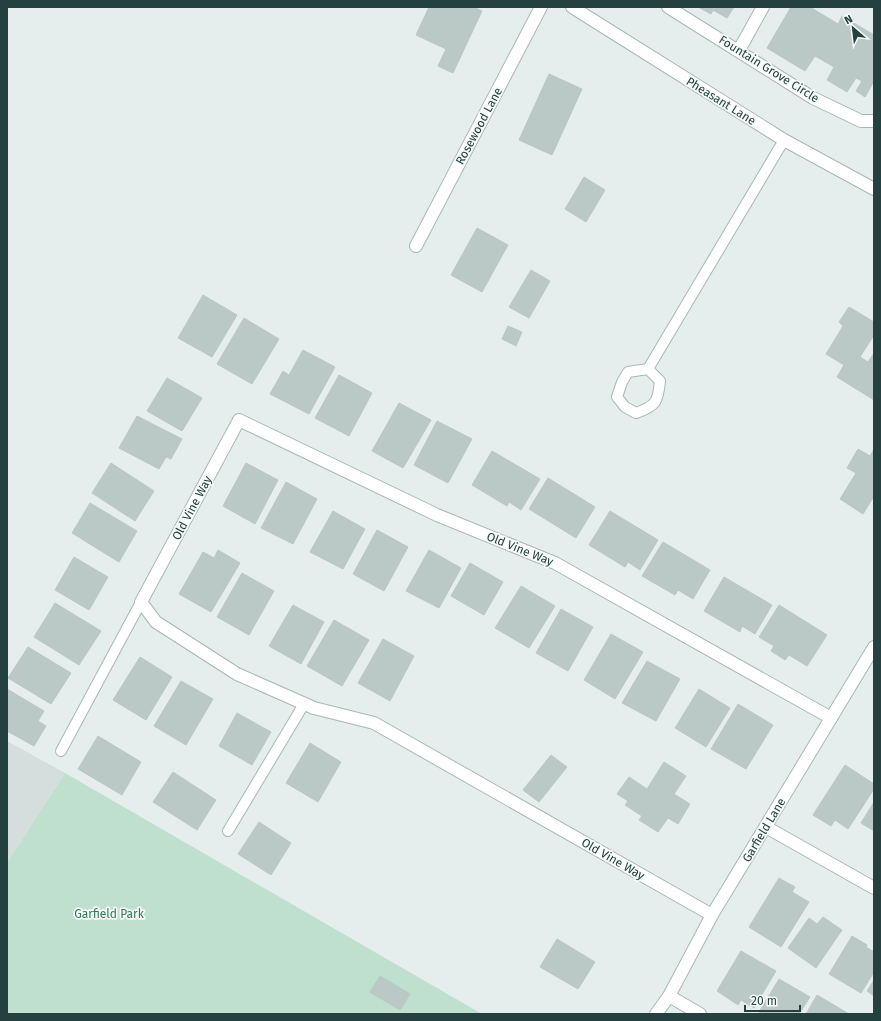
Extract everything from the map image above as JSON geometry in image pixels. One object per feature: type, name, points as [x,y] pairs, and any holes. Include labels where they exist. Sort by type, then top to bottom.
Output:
[{"type":"street","name":"Rosewood Lane","points":[[416,246],[541,7]]},
{"type":"street","name":"Pheasant Lane","points":[[572,7],[784,140],[874,189]]},
{"type":"street","name":"Fountain Grove Circle","points":[[668,7],[739,50],[813,98],[861,121],[874,121]]},
{"type":"street","points":[[739,50],[763,7]]},
{"type":"street","name":"Old Vine Way","points":[[712,915],[374,723],[314,708],[237,674],[156,622],[141,602],[239,420],[437,515],[555,563],[831,718]]},
{"type":"street","name":"Garfield Lane","points":[[656,1014],[669,996],[712,915],[874,647]]},
{"type":"street","points":[[766,827],[874,888]]},
{"type":"street","points":[[669,996],[700,1014]]},
{"type":"lane","points":[[648,369],[784,140]]},
{"type":"lane","points":[[648,369],[660,381],[659,398],[651,408],[636,413],[625,407],[617,397],[622,382],[628,372],[648,369]]},
{"type":"lane","points":[[61,751],[141,602]]},
{"type":"lane","points":[[228,831],[304,704]]},
{"type":"shaded area","points":[[7,741],[65,773],[7,863]]},
{"type":"green space","name":"Garfield Park","points":[[65,773],[482,1014],[7,1014],[7,863]]},
{"type":"building","points":[[429,7],[474,7],[482,11],[453,73],[438,66],[446,49],[416,35]]},
{"type":"building","points":[[698,7],[734,7],[727,18],[713,10],[711,14]]},
{"type":"building","points":[[791,7],[810,7],[838,24],[842,16],[874,35],[874,81],[865,97],[856,91],[862,81],[856,78],[847,92],[827,80],[834,67],[815,56],[805,71],[767,48]]},
{"type":"building","points":[[549,74],[582,89],[552,155],[519,140]]},
{"type":"building","points":[[584,177],[605,190],[586,222],[565,209]]},
{"type":"building","points":[[477,228],[508,245],[482,292],[451,275]]},
{"type":"building","points":[[531,270],[550,281],[529,318],[509,307]]},
{"type":"building","points":[[203,295],[237,315],[212,357],[178,338]]},
{"type":"building","points":[[849,307],[874,322],[874,335],[860,357],[868,362],[874,353],[874,400],[837,377],[844,365],[826,354],[843,326],[839,322]]},
{"type":"building","points":[[244,318],[279,339],[252,384],[217,364]]},
{"type":"building","points":[[508,326],[522,332],[516,346],[502,339]]},
{"type":"building","points":[[303,350],[335,367],[309,414],[270,394],[283,371],[289,375]]},
{"type":"building","points":[[339,375],[372,393],[349,436],[315,418]]},
{"type":"building","points":[[167,378],[202,398],[182,431],[147,411]]},
{"type":"building","points":[[399,403],[431,420],[403,468],[372,451]]},
{"type":"building","points":[[137,416],[182,439],[171,459],[166,457],[159,469],[119,448]]},
{"type":"building","points":[[437,421],[472,439],[448,483],[414,465]]},
{"type":"building","points":[[858,449],[870,456],[874,449],[874,496],[863,514],[840,499],[856,473],[847,468]]},
{"type":"building","points":[[492,451],[540,479],[521,510],[509,502],[507,506],[472,485]]},
{"type":"building","points":[[111,463],[154,491],[135,521],[92,493]]},
{"type":"building","points":[[246,463],[278,480],[255,524],[223,506]]},
{"type":"building","points":[[548,478],[595,507],[576,538],[529,509]]},
{"type":"building","points":[[286,482],[317,499],[293,544],[261,528]]},
{"type":"building","points":[[90,503],[137,531],[119,562],[72,533]]},
{"type":"building","points":[[333,511],[365,529],[343,569],[310,552]]},
{"type":"building","points":[[610,511],[658,540],[640,570],[628,562],[625,567],[589,545]]},
{"type":"building","points":[[377,530],[408,547],[384,591],[353,574]]},
{"type":"building","points":[[663,542],[710,570],[693,599],[678,590],[675,595],[642,576]]},
{"type":"building","points":[[218,550],[240,563],[211,612],[179,594],[203,552],[214,558]]},
{"type":"building","points":[[429,550],[461,568],[439,608],[406,591]]},
{"type":"building","points":[[74,557],[108,577],[89,610],[55,590]]},
{"type":"building","points":[[470,563],[503,582],[484,615],[451,596]]},
{"type":"building","points":[[242,573],[274,591],[249,635],[217,617]]},
{"type":"building","points":[[724,577],[772,605],[755,634],[742,626],[740,632],[704,611]]},
{"type":"building","points":[[521,586],[555,606],[529,648],[495,628]]},
{"type":"building","points":[[55,603],[101,631],[79,665],[34,637]]},
{"type":"building","points":[[293,605],[324,622],[301,664],[269,646]]},
{"type":"building","points":[[779,605],[827,635],[807,666],[789,655],[785,660],[771,651],[774,646],[759,637]]},
{"type":"building","points":[[561,609],[593,627],[568,671],[536,653]]},
{"type":"building","points":[[334,620],[369,640],[342,686],[307,666]]},
{"type":"building","points":[[611,634],[643,652],[615,699],[584,680]]},
{"type":"building","points":[[383,639],[414,656],[390,701],[358,683]]},
{"type":"building","points":[[28,647],[71,673],[51,704],[8,678]]},
{"type":"building","points":[[140,657],[172,677],[146,720],[113,700]]},
{"type":"building","points":[[647,661],[680,679],[656,721],[622,703]]},
{"type":"building","points":[[181,681],[213,699],[186,745],[154,726]]},
{"type":"building","points":[[7,689],[44,711],[38,721],[46,726],[34,746],[7,731]]},
{"type":"building","points":[[699,689],[730,708],[706,747],[675,728]]},
{"type":"building","points":[[738,704],[773,725],[746,769],[711,749]]},
{"type":"building","points":[[237,713],[271,732],[252,765],[219,746]]},
{"type":"building","points":[[98,736],[141,762],[122,795],[78,769]]},
{"type":"building","points":[[310,743],[341,762],[318,802],[286,783]]},
{"type":"building","points":[[551,755],[567,767],[539,802],[523,790]]},
{"type":"building","points":[[664,762],[686,776],[674,794],[690,804],[678,824],[668,818],[658,832],[639,820],[642,816],[625,805],[628,801],[617,794],[629,777],[647,789]]},
{"type":"building","points":[[845,765],[874,784],[874,789],[848,829],[835,820],[831,826],[813,815]]},
{"type":"building","points":[[173,772],[216,800],[197,830],[153,802]]},
{"type":"building","points":[[874,802],[874,831],[861,823]]},
{"type":"building","points":[[259,822],[291,843],[271,875],[238,854]]},
{"type":"building","points":[[779,878],[795,887],[792,892],[809,902],[781,947],[749,927]]},
{"type":"building","points":[[823,917],[842,930],[816,968],[788,948],[809,918],[817,924]]},
{"type":"building","points":[[852,936],[867,945],[866,947],[874,952],[874,972],[861,993],[829,974]]},
{"type":"building","points":[[557,939],[595,962],[578,989],[540,967]]},
{"type":"building","points":[[741,951],[776,971],[754,1008],[741,1000],[738,1005],[717,991]]},
{"type":"building","points":[[380,976],[410,994],[400,1010],[370,992]]},
{"type":"building","points":[[779,979],[810,997],[799,1014],[763,1014],[759,1012]]},
{"type":"building","points":[[874,980],[874,996],[867,991]]},
{"type":"building","points":[[817,995],[849,1014],[806,1014]]}]
